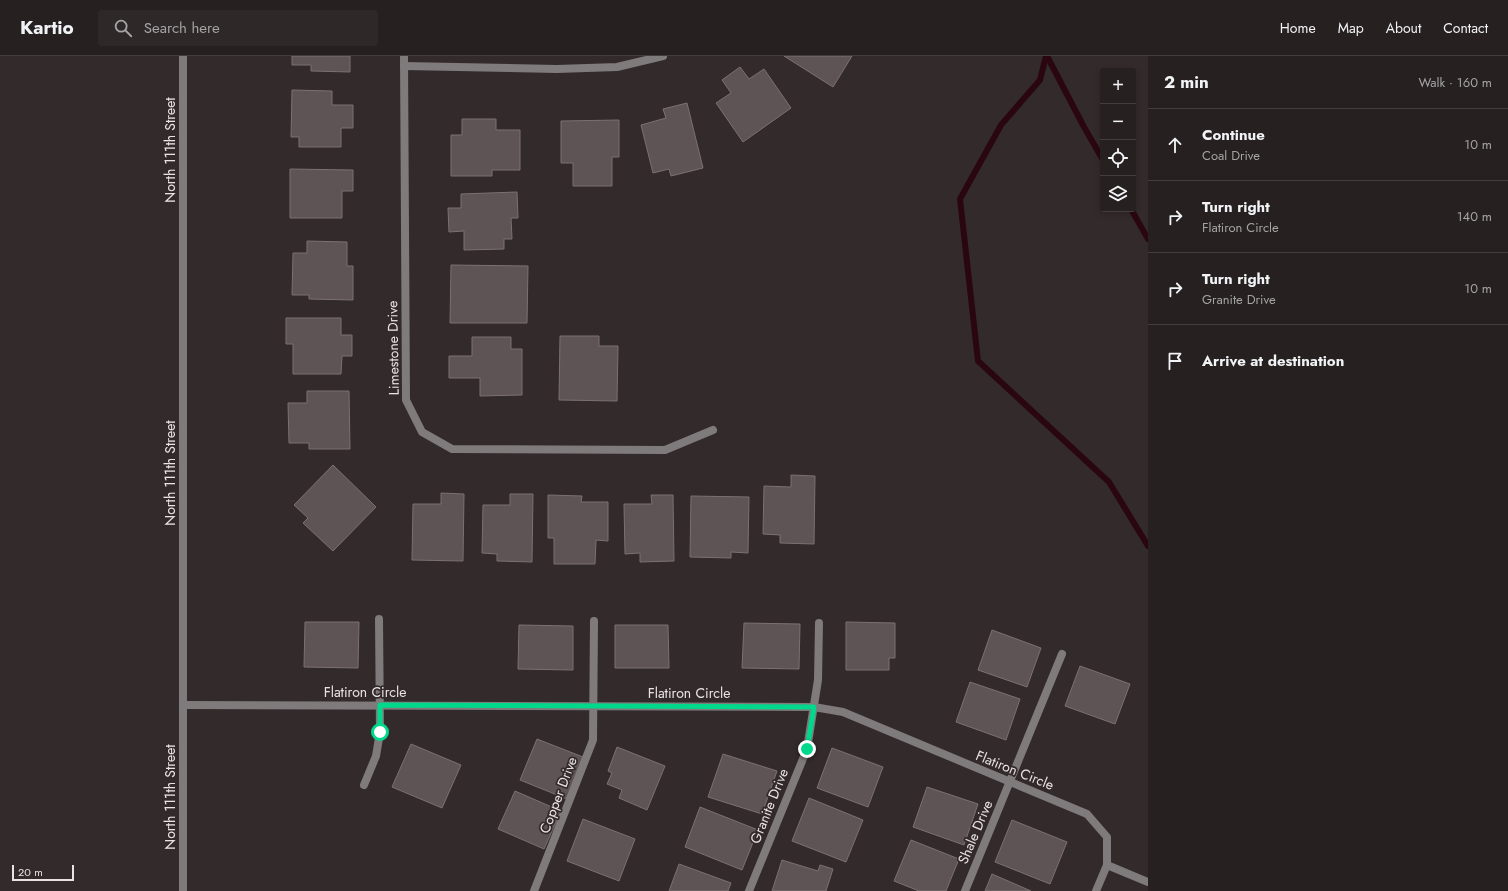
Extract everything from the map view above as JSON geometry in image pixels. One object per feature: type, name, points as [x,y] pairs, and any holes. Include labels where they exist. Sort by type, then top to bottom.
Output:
[{"type":"street","name":"North 111th Street","points":[[183,56],[183,891]]},
{"type":"street","name":"Limestone Drive","points":[[404,56],[406,400],[422,432],[452,448],[666,450],[713,430]]},
{"type":"street","points":[[404,66],[558,69],[617,67],[663,56]]},
{"type":"street","points":[[364,785],[376,756],[380,732],[379,619]]},
{"type":"street","name":"Copper Drive","points":[[534,891],[594,740],[594,621]]},
{"type":"street","name":"Granite Drive","points":[[749,891],[807,749],[818,680],[819,623]]},
{"type":"street","name":"Shale Drive","points":[[965,891],[1062,654]]},
{"type":"street","name":"Flatiron Circle","points":[[183,705],[594,705],[814,707],[842,712],[1087,814],[1107,837],[1107,865],[1096,891]]},
{"type":"street","points":[[1107,865],[1148,882]]},
{"type":"building","points":[[292,56],[350,56],[350,72],[311,71],[311,65],[292,65]]},
{"type":"building","points":[[784,56],[852,56],[833,87]]},
{"type":"building","points":[[740,67],[749,79],[764,69],[791,108],[743,142],[716,103],[731,93],[722,80]]},
{"type":"building","points":[[292,90],[332,91],[332,105],[353,105],[353,128],[341,128],[341,147],[299,147],[299,137],[291,137]]},
{"type":"building","points":[[687,103],[703,168],[671,176],[669,169],[653,173],[641,125],[666,118],[663,109]]},
{"type":"building","points":[[462,119],[496,119],[496,130],[520,130],[520,170],[492,170],[492,176],[451,176],[451,135],[462,135]]},
{"type":"building","points":[[619,120],[619,157],[612,157],[612,186],[573,186],[573,163],[561,163],[561,121]]},
{"type":"building","points":[[290,169],[353,170],[353,191],[342,191],[342,218],[290,218]]},
{"type":"building","points":[[517,192],[518,218],[511,218],[512,239],[504,239],[504,249],[464,250],[464,231],[449,232],[448,208],[461,208],[461,194]]},
{"type":"building","points":[[307,241],[347,242],[347,266],[353,266],[353,300],[309,299],[309,295],[292,295],[293,253],[307,253]]},
{"type":"building","points":[[451,265],[528,266],[527,323],[450,323]]},
{"type":"building","points":[[286,318],[341,318],[341,335],[352,335],[352,356],[342,356],[341,374],[293,374],[293,344],[286,344]]},
{"type":"building","points":[[560,336],[599,336],[599,346],[618,346],[617,401],[559,400]]},
{"type":"building","points":[[472,337],[511,337],[511,349],[522,349],[522,395],[480,396],[480,378],[449,378],[449,356],[472,356]]},
{"type":"building","points":[[307,391],[349,391],[350,449],[309,449],[309,443],[289,443],[288,403],[307,403]]},
{"type":"building","points":[[333,465],[376,507],[333,551],[303,523],[308,518],[294,505]]},
{"type":"building","points":[[791,475],[815,476],[814,544],[780,543],[780,535],[763,534],[764,486],[791,487]]},
{"type":"building","points":[[441,493],[464,494],[463,561],[412,560],[413,504],[441,504]]},
{"type":"building","points":[[510,494],[533,494],[532,562],[497,561],[497,554],[482,553],[483,505],[510,505]]},
{"type":"building","points":[[548,495],[582,496],[581,502],[608,502],[608,541],[596,540],[595,564],[554,564],[554,538],[548,538]]},
{"type":"building","points":[[651,495],[673,495],[674,561],[640,562],[640,553],[625,554],[624,504],[652,504]]},
{"type":"building","points":[[691,496],[749,497],[748,553],[731,552],[731,558],[690,557]]},
{"type":"building","points":[[305,622],[359,622],[358,668],[304,667]]},
{"type":"building","points":[[846,622],[895,623],[895,658],[889,658],[889,670],[846,670]]},
{"type":"building","points":[[744,623],[800,624],[799,669],[742,668]]},
{"type":"building","points":[[519,625],[573,626],[573,670],[518,669]]},
{"type":"building","points":[[615,625],[668,625],[669,668],[615,668]]},
{"type":"building","points":[[992,630],[1041,648],[1027,687],[978,670]]},
{"type":"building","points":[[1080,666],[1130,684],[1115,724],[1065,706]]},
{"type":"building","points":[[970,682],[1020,699],[1006,740],[956,722]]},
{"type":"building","points":[[537,739],[583,757],[567,799],[520,780]]},
{"type":"building","points":[[411,744],[461,765],[442,808],[392,787]]},
{"type":"building","points":[[617,747],[665,766],[647,810],[619,798],[622,790],[607,784],[612,773],[608,771]]},
{"type":"building","points":[[832,748],[883,767],[868,807],[817,788]]},
{"type":"building","points":[[723,754],[777,771],[762,814],[708,797]]},
{"type":"building","points":[[927,787],[978,804],[964,845],[913,827]]},
{"type":"building","points":[[515,791],[561,811],[544,849],[498,829]]},
{"type":"building","points":[[809,798],[863,820],[846,862],[792,841]]},
{"type":"building","points":[[700,807],[758,830],[742,870],[685,847]]},
{"type":"building","points":[[583,819],[635,839],[619,881],[567,861]]},
{"type":"building","points":[[1012,820],[1067,842],[1050,884],[995,862]]},
{"type":"building","points":[[911,840],[959,859],[946,891],[919,891],[894,881]]},
{"type":"building","points":[[782,860],[818,871],[820,865],[833,869],[826,891],[772,891]]},
{"type":"building","points":[[679,864],[731,883],[728,891],[669,891]]},
{"type":"building","points":[[992,874],[1031,891],[985,891]]},
{"type":"waterway","points":[[1046,56],[1040,80],[1001,125],[960,199],[978,361],[1109,482],[1148,546]]},
{"type":"waterway","points":[[1047,56],[1100,155]]},
{"type":"waterway","points":[[1133,212],[1148,239]]},
{"type":"route","points":[[380,732],[380,705],[814,707],[807,749]]}]
